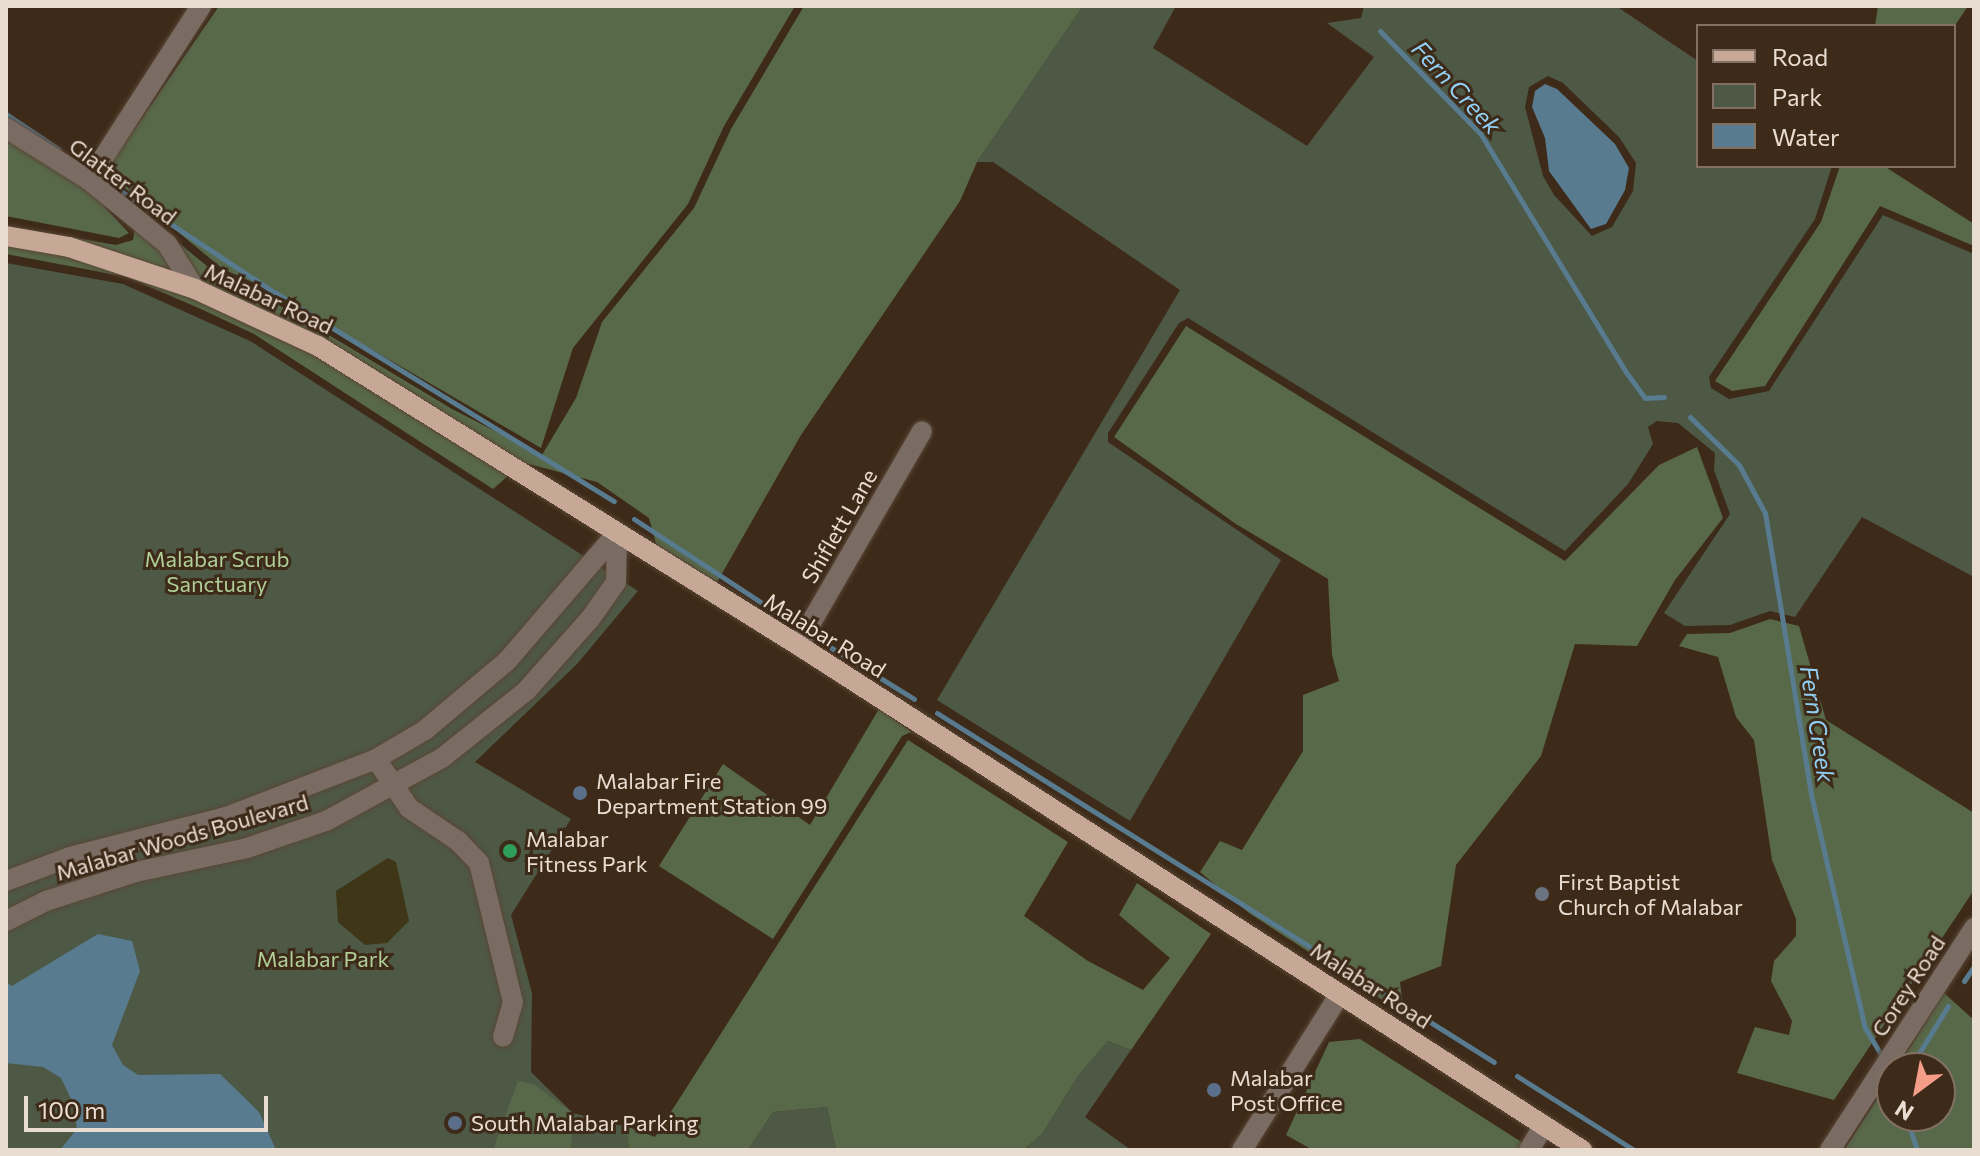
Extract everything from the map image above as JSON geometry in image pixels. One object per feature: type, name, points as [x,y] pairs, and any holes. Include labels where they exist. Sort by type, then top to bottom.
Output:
[{"type":"main road","name":"Malabar Road","points":[[6,236],[69,247],[195,289],[318,346],[798,645],[1582,1150]]},
{"type":"street","points":[[89,180],[201,6]]},
{"type":"street","name":"Glatter Road","points":[[6,128],[89,180],[167,244],[195,289]]},
{"type":"street","name":"Shiflett Lane","points":[[798,645],[922,431]]},
{"type":"street","name":"Malabar Woods Boulevard","points":[[6,881],[70,857],[193,826],[376,759],[425,730],[507,661],[617,533]]},
{"type":"street","name":"Malabar Woods Boulevard","points":[[6,921],[46,901],[136,872],[204,859],[326,821],[487,727],[562,654],[616,582],[617,533]]},
{"type":"street","points":[[376,759],[409,808],[458,841],[479,863],[513,1002],[503,1037]]},
{"type":"street","points":[[193,826],[204,859]]},
{"type":"street","name":"Corey Road","points":[[1830,1150],[1974,928]]},
{"type":"street","points":[[1242,1150],[1340,994]]},
{"type":"street","points":[[1529,1150],[1544,1125]]},
{"type":"green space","points":[[219,6],[795,6],[724,126],[688,204],[573,348],[541,448],[268,289],[223,269],[105,172]]},
{"type":"green space","points":[[804,6],[1083,6],[977,162],[960,201],[801,435],[716,584],[657,547],[649,518],[597,482],[525,463],[323,338],[71,238],[6,226],[116,245],[133,240],[135,228],[104,182],[218,275],[264,296],[452,409],[542,455],[576,398],[602,322],[694,208],[731,129]]},
{"type":"green space","points":[[1083,6],[1176,6],[1153,48],[1307,146],[1374,57],[1327,23],[1361,18],[1364,6],[1616,6],[1696,60],[1696,168],[1831,168],[1815,219],[1709,377],[1711,388],[1729,399],[1769,391],[1883,215],[1974,254],[1974,577],[1862,517],[1795,617],[1770,611],[1730,625],[1685,626],[1664,613],[1730,514],[1714,470],[1715,453],[1678,423],[1657,421],[1648,427],[1653,444],[1628,484],[1565,551],[1188,318],[1179,323],[1108,433],[1108,442],[1281,560],[1130,821],[937,700],[1180,290],[993,162],[977,162]],"holes":[[[1548,76],[1563,83],[1619,137],[1636,163],[1633,191],[1612,227],[1592,236],[1554,195],[1543,176],[1525,107],[1529,87]]]},
{"type":"green space","points":[[1878,6],[1968,6],[1956,24],[1875,24]]},
{"type":"green space","points":[[6,136],[85,186],[129,233],[119,238],[6,216]]},
{"type":"green space","points":[[1839,168],[1887,168],[1974,224],[1974,246],[1880,206],[1765,386],[1732,391],[1715,381],[1821,222]]},
{"type":"green space","points":[[6,245],[65,256],[191,298],[313,354],[509,475],[493,489],[254,334],[201,309],[127,277],[6,254]]},
{"type":"green space","points":[[6,263],[123,284],[250,341],[638,591],[577,664],[475,762],[571,819],[511,915],[532,993],[531,1072],[573,1113],[626,1126],[629,1150],[6,1150]]},
{"type":"green space","points":[[1186,326],[1565,561],[1659,465],[1697,447],[1723,518],[1675,580],[1637,646],[1575,644],[1541,756],[1456,865],[1441,966],[1400,982],[1404,1014],[1249,913],[1200,872],[1220,841],[1242,850],[1303,751],[1303,695],[1339,681],[1332,655],[1328,579],[1236,524],[1114,437]]},
{"type":"green space","points":[[1770,619],[1799,626],[1826,720],[1974,813],[1974,890],[1834,1100],[1737,1073],[1755,1027],[1789,1035],[1792,1021],[1771,981],[1774,961],[1796,936],[1796,919],[1772,860],[1754,740],[1736,717],[1718,657],[1679,646],[1687,634],[1730,633]]},
{"type":"green space","points":[[879,709],[926,742],[911,732],[902,736],[773,939],[659,866],[723,764],[810,825]]},
{"type":"green space","points":[[908,740],[1068,842],[1024,916],[1088,961],[1143,990],[1170,958],[1119,915],[1137,883],[1211,934],[1131,1050],[1108,1041],[1078,1076],[1042,1134],[1023,1150],[836,1150],[827,1107],[773,1112],[748,1150],[629,1150],[626,1126],[655,1137]]},
{"type":"green space","points":[[1944,993],[1974,1020],[1974,1150],[1844,1150],[1876,1101],[1876,1132],[1956,1132],[1956,1052],[1907,1052]]},
{"type":"green space","points":[[1360,1039],[1523,1143],[1519,1150],[1313,1150],[1286,1135],[1329,1042]]},
{"type":"green space","points":[[1108,1041],[1131,1050],[1085,1117],[1131,1150],[1023,1150],[1042,1134],[1078,1076]]},
{"type":"green space","points":[[518,1081],[533,1084],[573,1113],[571,1150],[493,1150]]},
{"type":"green space","points":[[827,1107],[836,1150],[748,1150],[773,1112]]},
{"type":"sand","points":[[388,858],[396,862],[409,921],[387,943],[365,945],[338,922],[336,891]]},
{"type":"water","points":[[1545,84],[1557,89],[1615,144],[1629,168],[1625,190],[1606,224],[1591,229],[1549,171],[1545,138],[1532,107],[1535,91]]},
{"type":"water","points":[[98,934],[132,941],[140,971],[112,1045],[123,1065],[138,1075],[220,1074],[259,1112],[276,1150],[60,1150],[77,1129],[73,1103],[61,1078],[43,1067],[6,1063],[6,982],[12,986]]},
{"type":"waterway","name":"Fern Creek","points":[[1380,31],[1480,133],[1626,372],[1645,398],[1664,397]]},
{"type":"waterway","points":[[6,114],[58,149]]},
{"type":"waterway","points":[[104,180],[274,292],[614,501]]},
{"type":"waterway","name":"Fern Creek","points":[[1690,417],[1739,465],[1765,513],[1812,799],[1865,1028],[1879,1052]]},
{"type":"waterway","points":[[634,519],[794,624]]},
{"type":"waterway","points":[[817,639],[914,699]]},
{"type":"waterway","points":[[937,713],[1494,1062]]},
{"type":"waterway","points":[[1964,981],[1974,966]]},
{"type":"waterway","points":[[1920,1052],[1948,1006]]},
{"type":"waterway","points":[[1517,1076],[1634,1150]]},
{"type":"waterway","name":"Fern Creek","points":[[1911,1132],[1917,1150]]},
{"type":"place","name":"Malabar Fire Department Station 99","points":[[580,793]]},
{"type":"place","name":"Malabar Fitness Park","points":[[510,851]]},
{"type":"place","name":"First Baptist Church of Malabar","points":[[1542,894]]},
{"type":"place","name":"Malabar Post Office","points":[[1214,1090]]},
{"type":"place","name":"South Malabar Parking","points":[[455,1123]]},
{"type":"park label","name":"Malabar Scrub Sanctuary","points":[[217,570]]},
{"type":"park label","name":"Malabar Park","points":[[323,959]]}]
